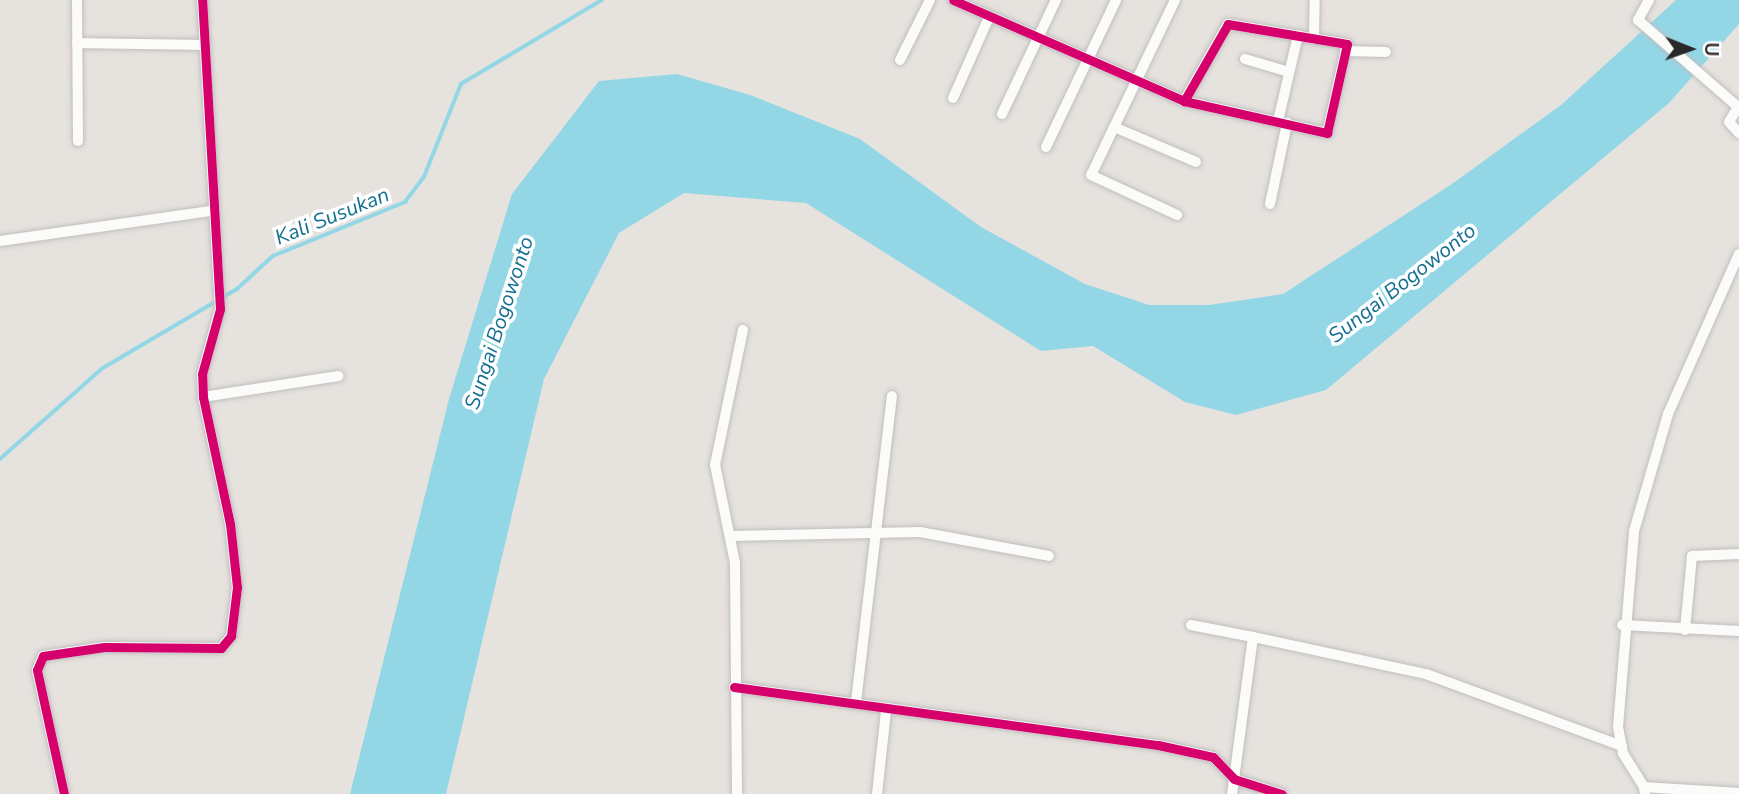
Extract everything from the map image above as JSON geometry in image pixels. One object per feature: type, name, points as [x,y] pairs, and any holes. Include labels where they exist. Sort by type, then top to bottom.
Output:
[{"type":"street","points":[[77,0],[78,141]]},
{"type":"street","points":[[64,794],[37,670],[43,656],[104,647],[221,648],[230,640],[237,587],[232,536],[203,397],[202,374],[220,309],[211,211],[202,0]]},
{"type":"street","points":[[900,60],[930,0]]},
{"type":"street","points":[[954,0],[1136,83],[1184,101],[1327,133],[1347,44],[1228,23],[1184,101]]},
{"type":"street","points":[[1002,114],[1056,0]]},
{"type":"street","points":[[1046,147],[1115,0]]},
{"type":"street","points":[[1175,0],[1091,174],[1177,215]]},
{"type":"street","points":[[1314,38],[1315,0]]},
{"type":"street","points":[[1648,0],[1637,13],[1642,24],[1738,107],[1729,122],[1739,133]]},
{"type":"street","points":[[953,98],[989,17]]},
{"type":"street","points":[[1270,204],[1289,72],[1298,35]]},
{"type":"street","points":[[77,43],[202,44]]},
{"type":"street","points":[[1345,51],[1386,52]]},
{"type":"street","points":[[1245,59],[1289,72]]},
{"type":"street","points":[[1114,128],[1196,162]]},
{"type":"street","points":[[0,241],[211,211]]},
{"type":"street","points":[[1739,254],[1668,414],[1642,493],[1622,625],[1622,746],[1645,790],[1739,793]]},
{"type":"street","points":[[737,794],[731,536],[715,465],[743,330]]},
{"type":"street","points":[[203,397],[338,376]]},
{"type":"street","points":[[856,702],[879,532],[892,396]]},
{"type":"street","points":[[731,536],[920,531],[1049,556]]},
{"type":"street","points":[[1685,630],[1692,556],[1739,554]]},
{"type":"street","points":[[1192,625],[1426,674],[1622,746]]},
{"type":"street","points":[[1622,625],[1739,631]]},
{"type":"street","points":[[1231,794],[1253,637]]},
{"type":"street","points":[[734,687],[856,702],[886,711],[1158,745],[1213,757],[1234,779],[1282,794]]},
{"type":"street","points":[[877,794],[886,711]]},
{"type":"water","name":"Sungai Bogowonto","points":[[1676,0],[1739,0],[1739,24],[1669,103],[1326,390],[1236,415],[1185,402],[1093,346],[1041,351],[806,203],[684,193],[619,233],[544,379],[446,794],[350,794],[449,399],[512,194],[599,81],[677,74],[750,95],[860,139],[981,227],[1085,284],[1149,305],[1209,305],[1283,294],[1452,184],[1561,105]]},
{"type":"waterway","name":"Kali Susukan","points":[[0,459],[103,368],[237,289],[273,256],[405,202],[424,177],[461,84],[602,0]]},
{"type":"cycle path","points":[[64,794],[37,670],[43,656],[104,647],[221,648],[231,636],[237,587],[230,524],[203,397],[202,374],[220,309],[202,0]]},
{"type":"cycle path","points":[[953,0],[1184,101],[1327,133],[1347,44],[1228,24],[1184,101]]},
{"type":"cycle path","points":[[734,687],[1158,745],[1213,757],[1234,779],[1282,794]]}]
